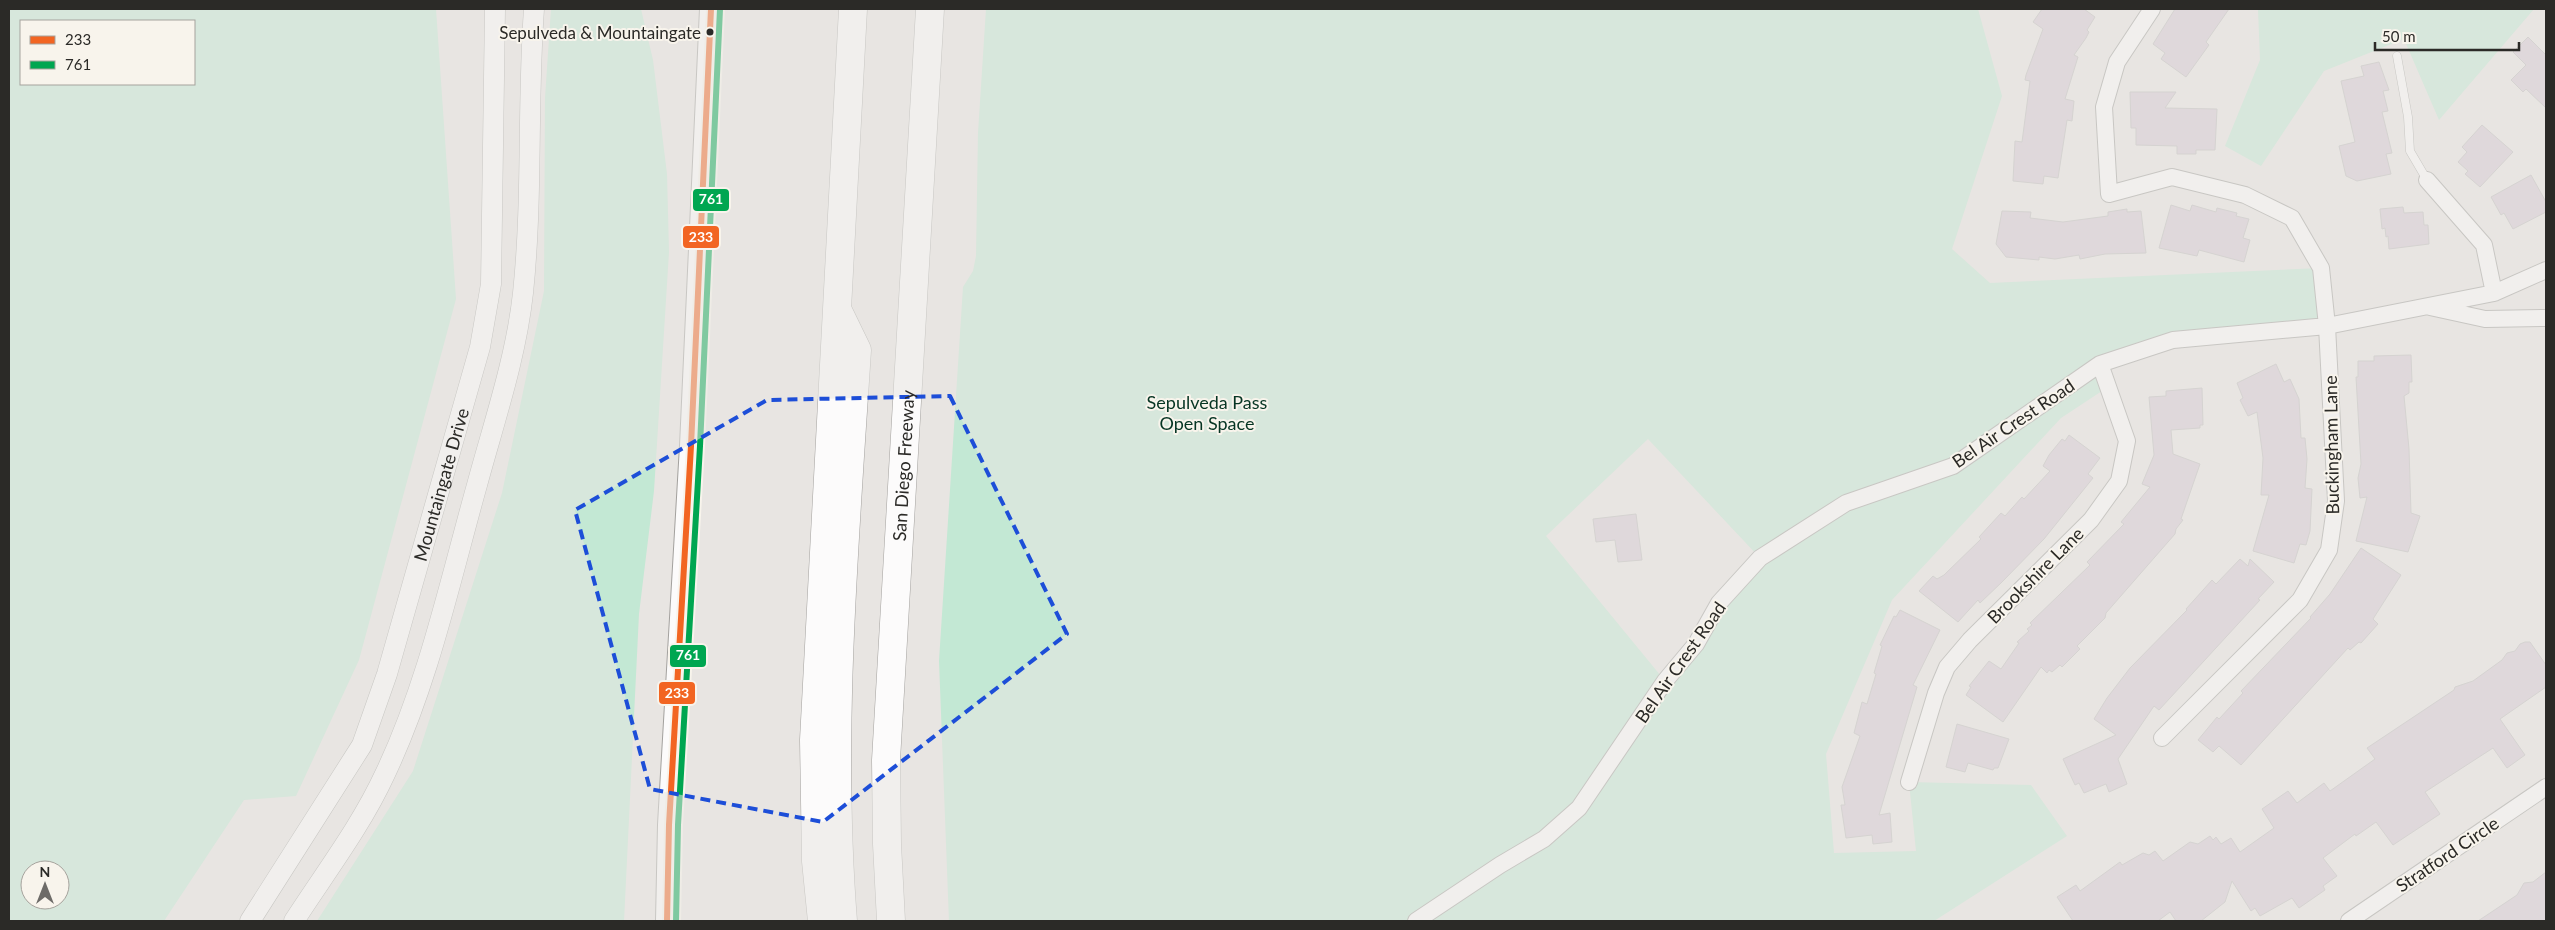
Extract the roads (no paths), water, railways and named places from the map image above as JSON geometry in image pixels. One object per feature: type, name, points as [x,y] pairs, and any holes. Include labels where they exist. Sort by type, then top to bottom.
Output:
[{"type":"highway","points":[[822,921],[816,852],[814,740],[853,9]]},
{"type":"highway","name":"San Diego Freeway","points":[[891,921],[887,844],[886,760],[930,9]]},
{"type":"highway","points":[[838,312],[857,350],[837,746],[838,856],[843,921]]},
{"type":"main road","points":[[667,921],[669,824],[690,456],[711,9]]},
{"type":"street","name":"Mountaingate Drive","points":[[250,921],[362,745],[387,674],[480,348],[491,284],[495,9]]},
{"type":"street","name":"Mountaingate Drive","points":[[294,921],[356,827],[385,775],[410,716],[446,596],[515,349],[523,294],[528,228],[531,51],[534,9]]},
{"type":"street","name":"Buckingham Lane","points":[[2152,9],[2117,62],[2104,107],[2109,194],[2172,177],[2244,195],[2292,218],[2321,268],[2327,326],[2336,501],[2329,550],[2300,600],[2162,738]]},
{"type":"street","points":[[2426,180],[2484,245],[2494,293]]},
{"type":"street","name":"Bel Air Crest Road","points":[[1416,921],[1544,838],[1579,808],[1665,681],[1696,644],[1719,603],[1760,558],[1846,503],[1953,466],[2100,364],[2173,340],[2327,326],[2494,293],[2546,270]]},
{"type":"street","name":"Bel Air Crest Road","points":[[2425,306],[2485,319],[2546,318]]},
{"type":"street","name":"Brookshire Lane","points":[[1910,782],[1936,693],[1947,667],[1970,640],[2091,520],[2119,481],[2127,441],[2100,364]]},
{"type":"street","name":"Stratford Circle","points":[[2349,921],[2546,787]]},
{"type":"lane","points":[[2397,56],[2408,117],[2410,151],[2426,180]]},
{"type":"place","name":"Sepulveda & Mountaingate","points":[[710,32]]},
{"type":"park label","name":"Sepulveda Pass Open Space","points":[[1207,412]]}]
